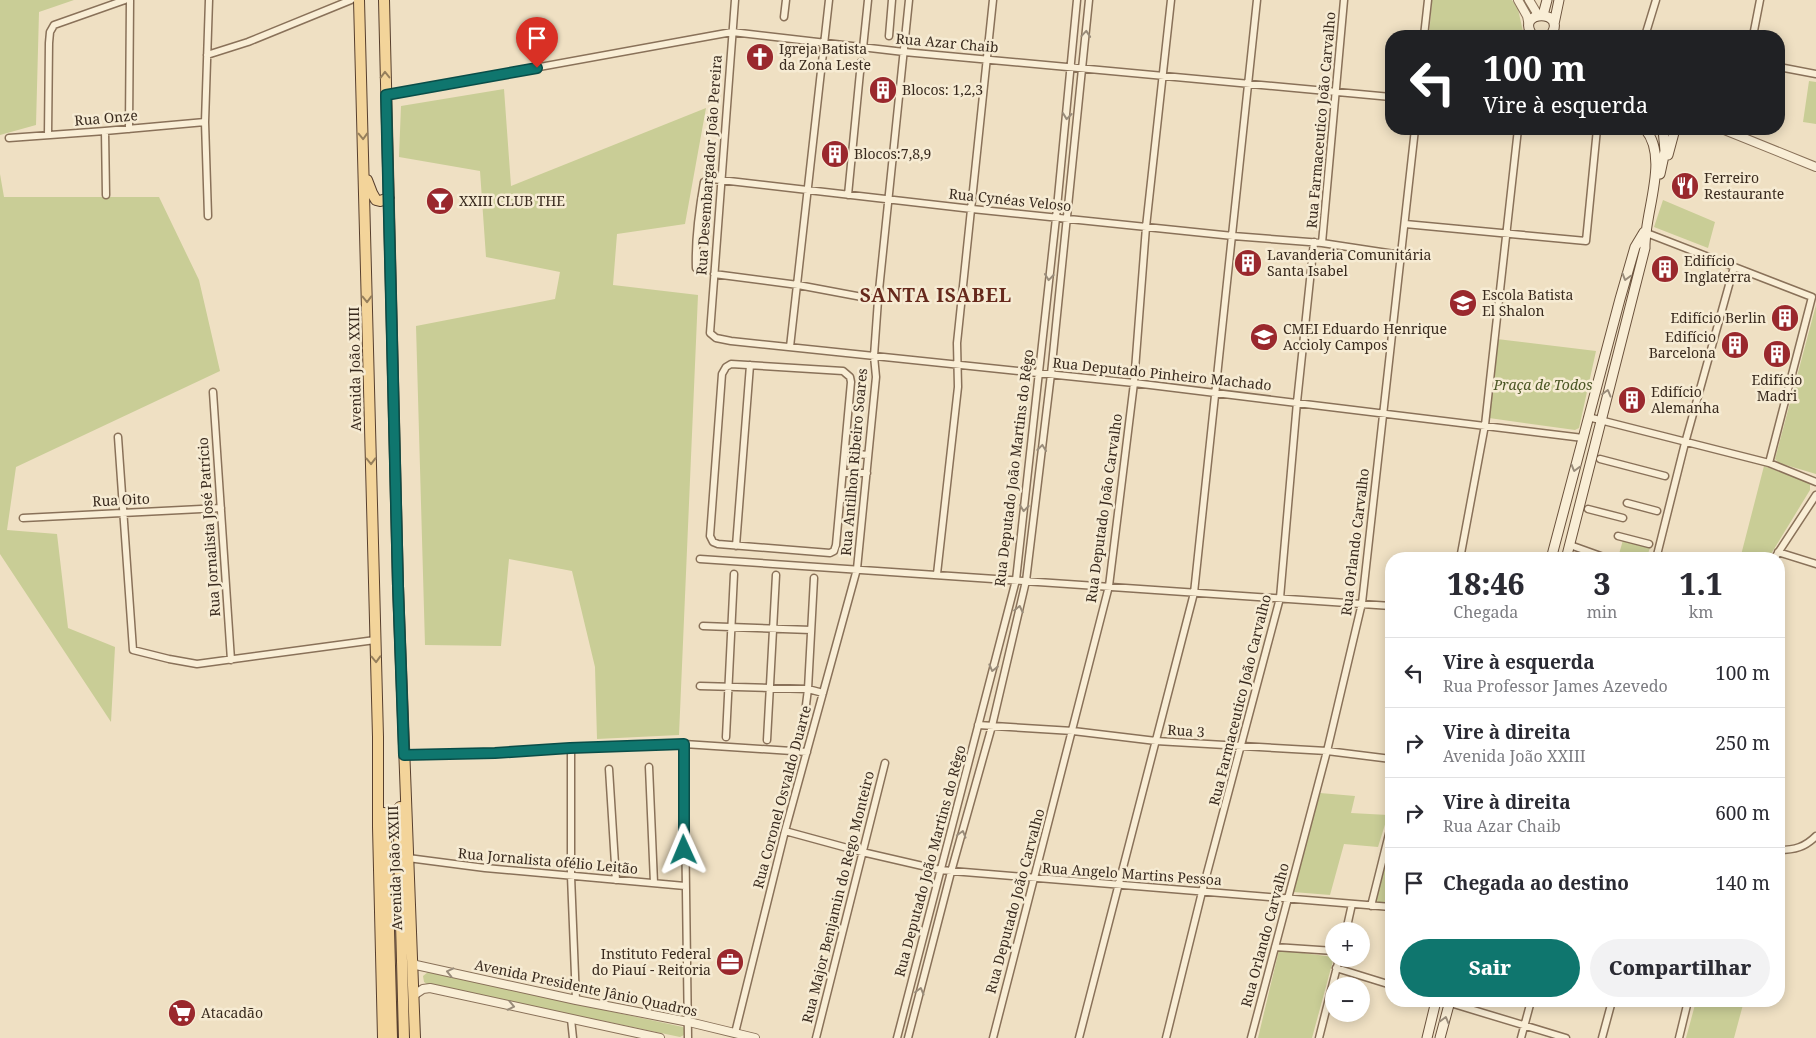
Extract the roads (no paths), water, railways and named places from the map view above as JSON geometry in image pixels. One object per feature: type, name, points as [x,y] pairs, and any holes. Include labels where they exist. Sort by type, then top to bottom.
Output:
[{"type":"main road","name":"Avenida João XXIII","points":[[359,0],[378,737],[378,828],[383,1038]]},
{"type":"main road","name":"Avenida João XXIII","points":[[384,0],[388,198],[408,858],[408,961]]},
{"type":"main road","points":[[1531,30],[1531,20],[1540,15],[1547,0]]},
{"type":"main road","points":[[1554,30],[1559,0]]},
{"type":"main road","points":[[1540,15],[1550,18],[1554,30]]},
{"type":"main road","points":[[1553,552],[1635,247],[1644,232],[1652,200],[1656,147],[1650,135]]},
{"type":"main road","points":[[1652,200],[1656,193],[1665,152],[1664,135]]},
{"type":"main road","points":[[1660,174],[1674,135]]},
{"type":"main road","points":[[364,172],[374,198],[380,201],[388,198]]},
{"type":"main road","points":[[1568,552],[1645,248],[1644,232]]},
{"type":"main road","name":"Avenida João XXIII","points":[[402,698],[399,846],[408,961],[414,995],[415,1038]]},
{"type":"main road","name":"Avenida João XXIII","points":[[378,737],[387,858],[392,1038]]},
{"type":"main road","points":[[404,1038],[408,961]]},
{"type":"main road","points":[[1427,1038],[1435,1007]]},
{"type":"main road","points":[[1440,1038],[1447,1007]]},
{"type":"street","points":[[48,136],[48,43],[50,32],[54,25],[125,0]]},
{"type":"street","points":[[129,128],[130,0]]},
{"type":"street","points":[[208,216],[205,122],[209,0]]},
{"type":"street","points":[[207,55],[248,42],[351,0]]},
{"type":"street","name":"Rua Desembargador João Pereira","points":[[710,333],[735,0]]},
{"type":"street","points":[[784,17],[786,0]]},
{"type":"street","points":[[790,347],[829,0]]},
{"type":"street","points":[[864,48],[868,0]]},
{"type":"street","points":[[889,36],[892,0]]},
{"type":"street","name":"Rua Antilhon Ribeiro Soares","points":[[858,569],[876,377],[874,356],[878,300],[909,0]]},
{"type":"street","points":[[938,574],[958,387],[957,343],[993,0]]},
{"type":"street","name":"Rua Deputado João Martins do Rêgo","points":[[897,1038],[1016,580],[1072,67],[1077,0]]},
{"type":"street","name":"Rua Deputado João Martins do Rêgo","points":[[908,1038],[951,872],[992,726],[1026,580],[1051,374],[1089,0]]},
{"type":"street","name":"Rua Deputado João Carvalho","points":[[992,1038],[1109,586],[1134,383],[1146,227],[1172,0]]},
{"type":"street","points":[[1079,1038],[1194,593],[1257,0]]},
{"type":"street","name":"Rua Farmaceutico João Carvalho","points":[[1166,1038],[1202,892],[1280,598],[1297,402],[1318,243],[1344,0]]},
{"type":"street","points":[[1425,30],[1428,0]]},
{"type":"street","points":[[1518,0],[1527,16],[1530,30]]},
{"type":"street","points":[[1529,0],[1540,15]]},
{"type":"street","points":[[1647,30],[1656,0]]},
{"type":"street","points":[[1754,30],[1760,0]]},
{"type":"street","name":"Rua Azar Chaib","points":[[386,95],[732,32],[904,52],[1385,96]]},
{"type":"street","points":[[848,195],[861,62]]},
{"type":"street","points":[[1785,68],[1816,74]]},
{"type":"street","name":"Rua Onze","points":[[9,138],[105,132],[129,128],[205,122]]},
{"type":"street","points":[[105,132],[106,195]]},
{"type":"street","name":"Rua Orlando Carvalho","points":[[1251,1038],[1327,751],[1362,604],[1414,135]]},
{"type":"street","points":[[1461,552],[1485,425],[1508,233],[1517,135]]},
{"type":"street","points":[[1405,224],[1586,242],[1596,135]]},
{"type":"street","points":[[1743,135],[1816,167]]},
{"type":"street","points":[[696,268],[699,206],[704,182],[712,179],[721,179]]},
{"type":"street","name":"Rua Cynéas Veloso","points":[[721,179],[972,209],[1318,243],[1401,255]]},
{"type":"street","points":[[1644,232],[1694,254],[1812,297],[1769,463]]},
{"type":"street","points":[[1658,552],[1685,443],[1734,267]]},
{"type":"street","points":[[714,274],[798,285],[878,300]]},
{"type":"street","name":"Rua Deputado Pinheiro Machado","points":[[710,333],[713,337],[722,340],[1134,383],[1583,438]]},
{"type":"street","points":[[731,364],[843,371],[850,377],[851,382],[845,453],[834,551],[830,553],[736,546],[713,542],[710,536],[722,374],[726,367],[731,364]]},
{"type":"street","points":[[736,546],[750,365]]},
{"type":"street","name":"Rua Jornalista José Patrício","points":[[212,392],[231,660]]},
{"type":"street","points":[[1588,417],[1645,436],[1685,443],[1769,463],[1816,482]]},
{"type":"street","points":[[118,437],[133,650],[197,664],[375,640]]},
{"type":"street","points":[[845,453],[868,455]]},
{"type":"street","points":[[1600,459],[1665,476]]},
{"type":"street","points":[[843,473],[867,473]]},
{"type":"street","points":[[1779,552],[1816,495]]},
{"type":"street","points":[[1627,503],[1657,511]]},
{"type":"street","name":"Rua Oito","points":[[23,518],[220,508]]},
{"type":"street","points":[[1588,509],[1623,518]]},
{"type":"street","points":[[1618,536],[1648,544]]},
{"type":"street","points":[[1570,545],[1590,552]]},
{"type":"street","points":[[1785,558],[1816,564]]},
{"type":"street","points":[[700,559],[1385,606]]},
{"type":"street","name":"Rua Coronel Osvaldo Duarte","points":[[735,1033],[785,831],[858,569]]},
{"type":"street","points":[[726,737],[734,574]]},
{"type":"street","points":[[768,740],[776,575]]},
{"type":"street","points":[[805,712],[814,578]]},
{"type":"street","points":[[703,626],[811,630]]},
{"type":"street","points":[[700,686],[808,689],[823,693]]},
{"type":"street","name":"Rua 3","points":[[978,725],[1072,731],[1156,741],[1327,751],[1385,757]]},
{"type":"street","points":[[684,744],[688,1038]]},
{"type":"street","points":[[404,755],[495,753],[684,744],[807,752]]},
{"type":"street","points":[[570,748],[571,876],[576,1000]]},
{"type":"street","name":"Rua Major Benjamin do Rego Monteiro","points":[[816,1038],[885,763]]},
{"type":"street","points":[[649,767],[654,883]]},
{"type":"street","points":[[609,769],[616,880]]},
{"type":"street","name":"Rua Angelo Martins Pessoa","points":[[785,831],[862,852],[951,872],[1385,907]]},
{"type":"street","points":[[1785,849],[1799,848],[1816,836]]},
{"type":"street","points":[[1370,906],[1385,849]]},
{"type":"street","name":"Rua Jornalista ofélio Leitão","points":[[408,858],[485,868],[685,886]]},
{"type":"street","points":[[1348,922],[1352,904]]},
{"type":"street","points":[[1275,947],[1325,950]]},
{"type":"street","name":"Avenida Presidente Jânio Quadros","points":[[408,961],[416,965],[688,1022],[755,1038]]},
{"type":"street","points":[[1319,1038],[1336,968],[1385,982]]},
{"type":"street","points":[[414,995],[423,988],[430,988],[660,1038]]},
{"type":"street","points":[[1465,1007],[1566,1038]]},
{"type":"street","points":[[1521,1038],[1529,1007]]},
{"type":"street","points":[[1602,1038],[1610,1007]]},
{"type":"street","points":[[1679,1038],[1687,1007]]},
{"type":"street","points":[[571,1019],[572,1038]]},
{"type":"place","name":"Igreja Batista da Zona Leste","points":[[760,57]]},
{"type":"place","name":"Blocos: 1,2,3","points":[[883,90]]},
{"type":"place","name":"Blocos:7,8,9","points":[[835,154]]},
{"type":"place","name":"Ferreiro Restaurante","points":[[1685,186]]},
{"type":"place","name":"XXIII CLUB THE","points":[[440,201]]},
{"type":"place","name":"Lavanderia Comunitária Santa Isabel","points":[[1248,263]]},
{"type":"place","name":"Edifício Inglaterra","points":[[1665,269]]},
{"type":"place","name":"Escola Batista El Shalon","points":[[1463,303]]},
{"type":"place","name":"Edifício Berlin","points":[[1785,318]]},
{"type":"place","name":"CMEI Eduardo Henrique Accioly Campos","points":[[1264,337]]},
{"type":"place","name":"Edifício Barcelona","points":[[1735,345]]},
{"type":"place","name":"Edifício Madri","points":[[1777,354]]},
{"type":"place","name":"Edifício Alemanha","points":[[1632,400]]},
{"type":"place","name":"Instituto Federal do Piauí - Reitoria","points":[[730,962]]},
{"type":"place","name":"Atacadão","points":[[182,1013]]},
{"type":"district","name":"SANTA ISABEL","points":[[936,295]]},
{"type":"park label","name":"Praça de Todos","points":[[1543,385]]}]
